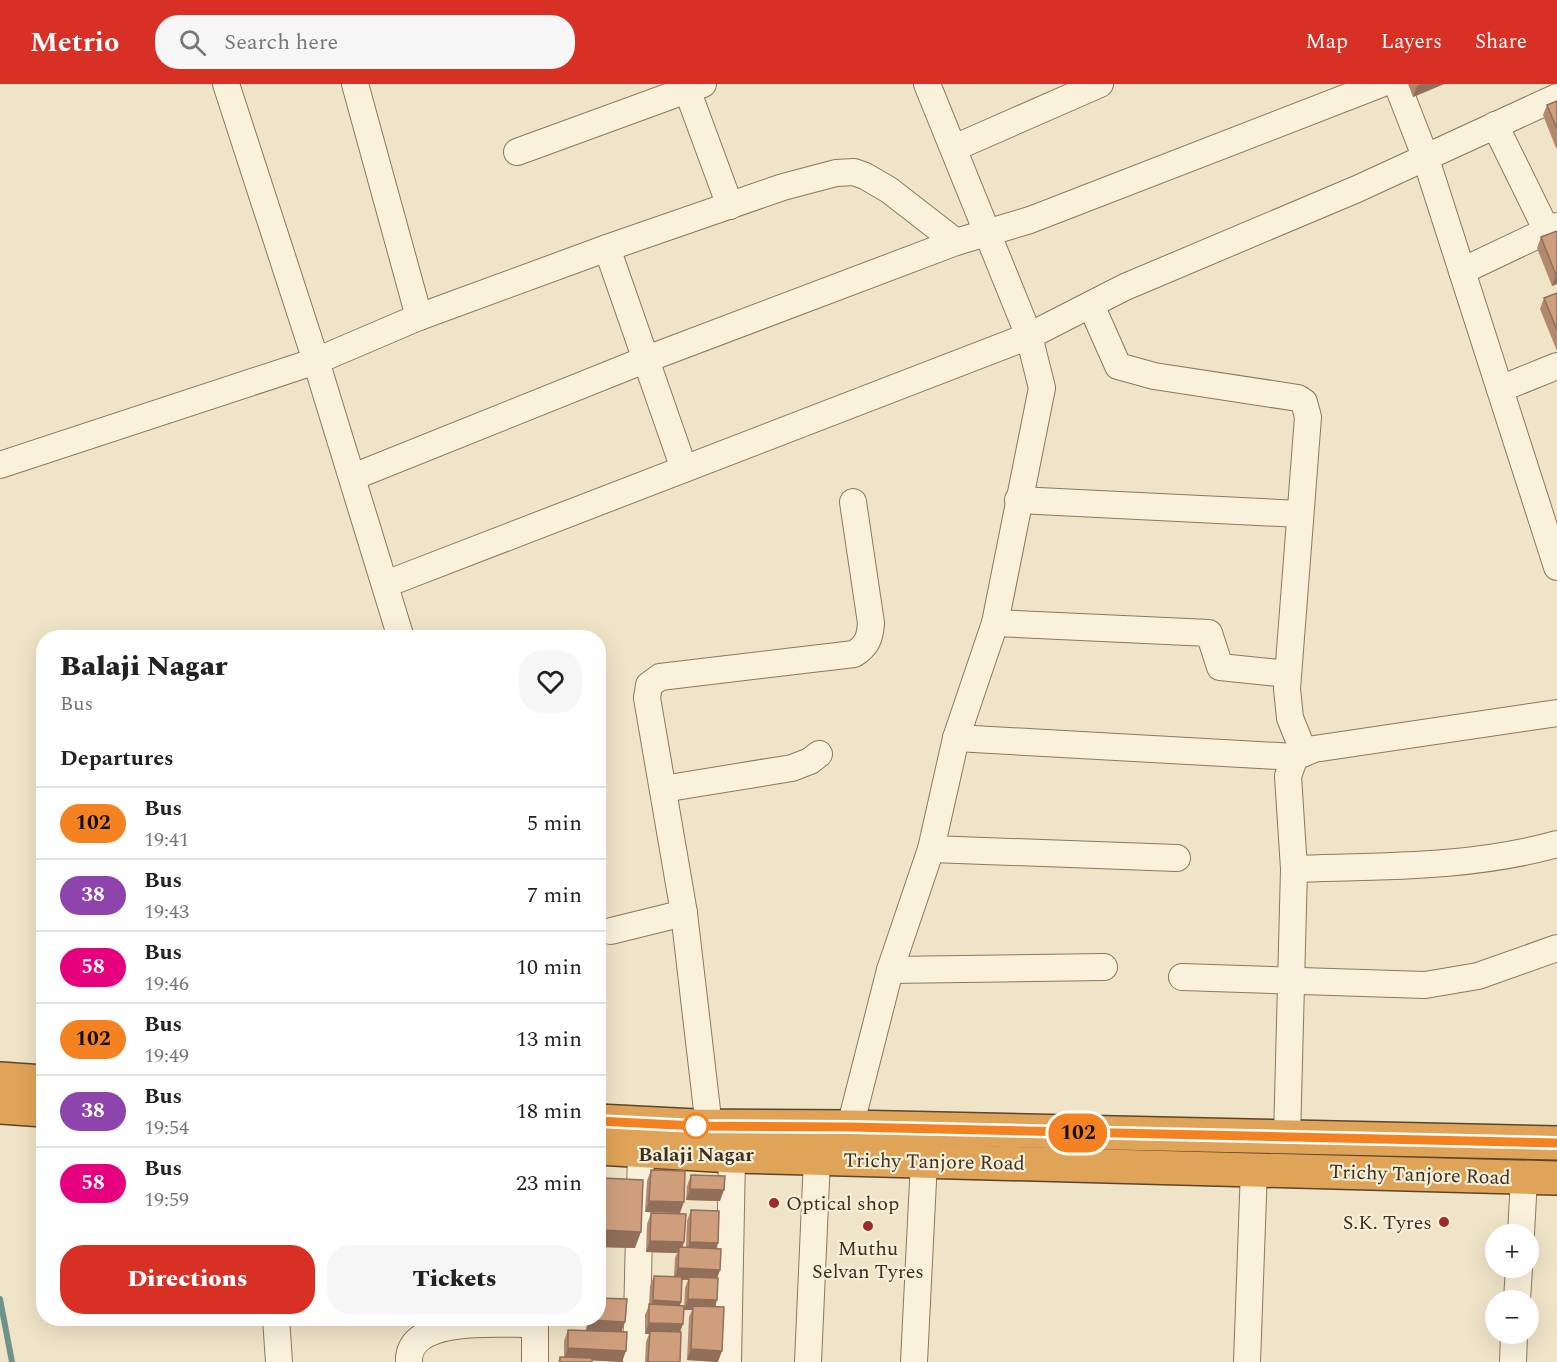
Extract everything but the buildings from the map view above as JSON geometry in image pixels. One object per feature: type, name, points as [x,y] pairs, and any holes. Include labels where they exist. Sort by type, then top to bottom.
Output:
[{"type":"highway","points":[[0,1079],[36,1081]]},
{"type":"highway","points":[[0,1107],[36,1109]]},
{"type":"highway","name":"Trichy Tanjore Road","points":[[606,1121],[710,1127],[850,1127],[1557,1143]]},
{"type":"highway","name":"Trichy Tanjore Road","points":[[606,1148],[817,1159],[1557,1178]]},
{"type":"street","points":[[226,84],[316,361],[399,630]]},
{"type":"street","points":[[355,84],[419,317]]},
{"type":"street","points":[[850,1127],[890,970],[931,849],[956,738],[995,623],[1042,388],[1029,336],[927,84]]},
{"type":"street","points":[[954,148],[1100,84]]},
{"type":"street","points":[[352,477],[647,359],[956,242],[1041,215],[1381,84]]},
{"type":"street","points":[[1397,84],[1425,156],[1557,567]]},
{"type":"street","points":[[517,152],[692,86],[730,206]]},
{"type":"street","points":[[386,584],[1029,336],[1125,287],[1357,189],[1557,97]]},
{"type":"street","points":[[1468,288],[1552,228],[1495,125]]},
{"type":"street","points":[[0,465],[316,361],[419,317],[607,248],[783,187],[836,173],[854,172],[889,190],[956,242]]},
{"type":"street","points":[[607,248],[684,469]]},
{"type":"street","points":[[1094,303],[1118,366],[1154,376],[1298,398],[1304,402],[1308,417],[1287,682],[1290,718],[1299,755],[1288,776],[1294,869],[1287,1138]]},
{"type":"street","points":[[1500,389],[1557,366]]},
{"type":"street","points":[[1018,500],[1300,514]]},
{"type":"street","points":[[710,1127],[684,913],[647,698],[649,685],[660,677],[854,654],[866,647],[871,623],[853,502]]},
{"type":"street","points":[[995,623],[1209,633],[1220,667],[1287,682]]},
{"type":"street","points":[[956,738],[1299,755],[1314,749],[1557,713]]},
{"type":"street","points":[[663,789],[792,768],[810,761],[819,754]]},
{"type":"street","points":[[1294,869],[1462,862],[1533,851],[1557,844]]},
{"type":"street","points":[[931,849],[1177,858]]},
{"type":"street","points":[[611,931],[684,913]]},
{"type":"street","points":[[1182,977],[1425,986],[1478,976],[1557,948]]},
{"type":"street","points":[[890,970],[1104,967]]},
{"type":"street","points":[[636,1362],[641,1150]]},
{"type":"street","points":[[728,1362],[732,1156]]},
{"type":"street","points":[[808,1362],[817,1159]]},
{"type":"street","points":[[914,1362],[924,1161]]},
{"type":"street","points":[[1247,1362],[1254,1169]]},
{"type":"street","points":[[1522,1224],[1524,1178]]},
{"type":"street","points":[[277,1326],[279,1362]]},
{"type":"street","points":[[409,1362],[409,1356],[420,1335],[441,1327],[457,1326]]},
{"type":"street","points":[[535,1326],[535,1362]]},
{"type":"street","points":[[1513,1362],[1514,1344]]},
{"type":"waterway","points":[[0,1299],[12,1362]]},
{"type":"bus line","name":"102","points":[[606,1121],[696,1126],[850,1127],[1557,1143]]},
{"type":"place","name":"Balaji Nagar","points":[[696,1126]]},
{"type":"place","name":"Optical shop","points":[[774,1203]]},
{"type":"place","name":"S.K. Tyres","points":[[1444,1222]]},
{"type":"place","name":"Muthu Selvan Tyres","points":[[868,1226]]}]
